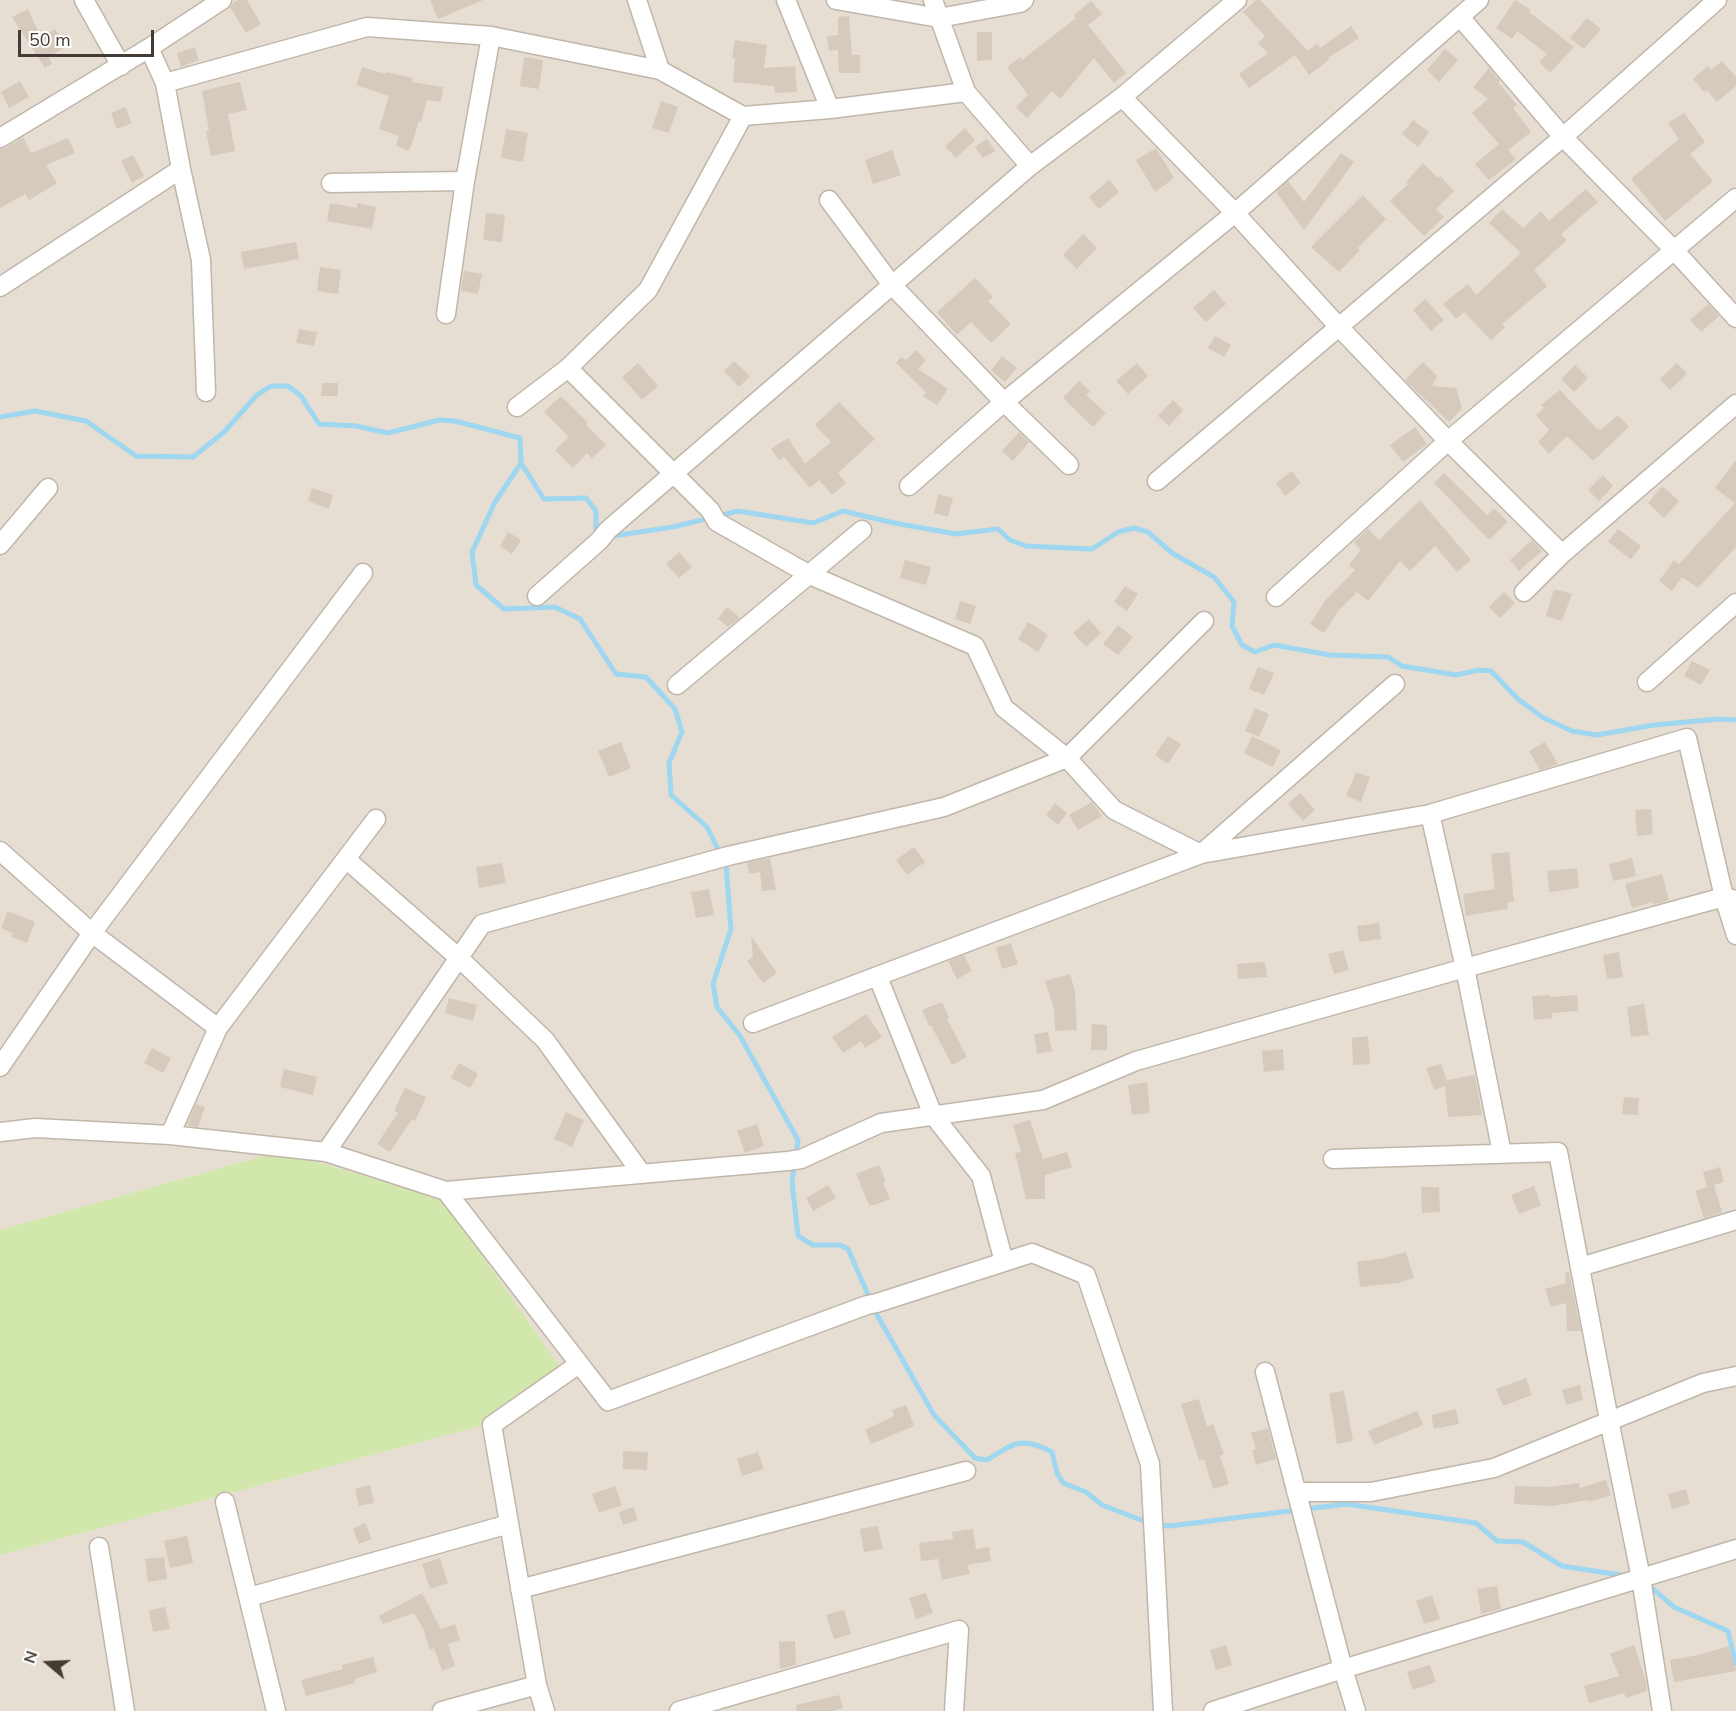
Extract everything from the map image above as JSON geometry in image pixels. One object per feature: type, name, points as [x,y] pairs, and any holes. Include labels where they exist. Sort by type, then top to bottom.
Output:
[{"type":"street","points":[[84,0],[121,66]]},
{"type":"street","points":[[0,138],[121,66],[222,0]]},
{"type":"street","points":[[637,0],[660,70]]},
{"type":"street","points":[[786,0],[830,110]]},
{"type":"street","points":[[836,0],[939,18],[1020,3],[1024,0]]},
{"type":"street","points":[[933,0],[966,92],[1030,166]]},
{"type":"street","points":[[537,596],[673,474],[1030,166],[1122,97],[1237,0]]},
{"type":"street","points":[[909,486],[1004,402],[1234,213],[1479,0]]},
{"type":"street","points":[[1157,482],[1563,137],[1716,0]]},
{"type":"street","points":[[1460,17],[1563,137],[1673,249],[1736,318]]},
{"type":"street","points":[[165,83],[367,27],[491,36],[660,70],[742,116],[830,110],[966,92]]},
{"type":"street","points":[[446,314],[465,181],[491,36]]},
{"type":"street","points":[[149,48],[165,83],[201,260],[206,392]]},
{"type":"street","points":[[1122,97],[1448,441],[1562,554]]},
{"type":"street","points":[[517,407],[568,368],[648,290],[742,116]]},
{"type":"street","points":[[0,287],[181,169]]},
{"type":"street","points":[[331,183],[465,181]]},
{"type":"street","points":[[1276,597],[1448,441],[1736,198]]},
{"type":"street","points":[[829,200],[892,285],[1004,402],[1069,465]]},
{"type":"street","points":[[568,368],[714,516],[810,575],[975,646],[1004,708],[1067,758],[1114,810],[1201,854]]},
{"type":"street","points":[[1524,592],[1562,554],[1736,404]]},
{"type":"street","points":[[0,545],[48,488]]},
{"type":"street","points":[[677,685],[862,530]]},
{"type":"street","points":[[0,1067],[92,933],[363,573]]},
{"type":"street","points":[[1647,682],[1736,603]]},
{"type":"street","points":[[326,1152],[482,924],[723,858],[944,807],[1067,758],[1204,621]]},
{"type":"street","points":[[1201,854],[1395,684]]},
{"type":"street","points":[[753,1023],[1201,854],[1430,814],[1687,738],[1730,898],[1736,935]]},
{"type":"street","points":[[1430,814],[1465,968],[1502,1153]]},
{"type":"street","points":[[170,1135],[218,1028],[376,819]]},
{"type":"street","points":[[0,851],[92,933],[218,1028]]},
{"type":"street","points":[[346,859],[459,958],[545,1040],[642,1174]]},
{"type":"street","points":[[0,1132],[35,1128],[170,1135],[326,1152],[446,1191],[794,1160],[880,1123],[1043,1100],[1136,1061],[1465,968],[1730,898]]},
{"type":"street","points":[[878,977],[933,1115],[981,1176],[1004,1262]]},
{"type":"street","points":[[1334,1159],[1558,1152],[1641,1578],[1662,1711]]},
{"type":"street","points":[[446,1191],[608,1401],[872,1304],[1032,1253],[1086,1275],[1150,1464],[1163,1711]]},
{"type":"street","points":[[1580,1267],[1736,1220]]},
{"type":"street","points":[[544,1711],[537,1685],[492,1425],[579,1364]]},
{"type":"street","points":[[1265,1372],[1356,1711]]},
{"type":"street","points":[[1299,1504],[1494,1468],[1703,1383],[1736,1376]]},
{"type":"street","points":[[520,1589],[966,1472]]},
{"type":"street","points":[[225,1502],[276,1711]]},
{"type":"street","points":[[249,1597],[509,1524]]},
{"type":"street","points":[[99,1547],[125,1711]]},
{"type":"street","points":[[1213,1711],[1736,1549]]},
{"type":"street","points":[[679,1711],[959,1630],[954,1711]]},
{"type":"street","points":[[442,1711],[537,1685]]},
{"type":"shaded area","points":[[0,0],[1736,0],[1736,1711],[0,1711],[0,1555],[484,1425],[281,1151],[0,1230]]},
{"type":"green space","points":[[281,1151],[443,1200],[559,1366],[484,1425],[0,1555],[0,1230]]},
{"type":"building","points":[[238,0],[247,0],[261,24],[246,33],[230,7]]},
{"type":"building","points":[[430,0],[483,0],[438,19]]},
{"type":"building","points":[[1256,0],[1260,0],[1308,51],[1317,44],[1320,48],[1351,26],[1359,38],[1328,58],[1329,60],[1309,75],[1295,55],[1249,88],[1239,74],[1268,53],[1258,43],[1265,36],[1243,12]]},
{"type":"building","points":[[1515,0],[1531,10],[1529,12],[1574,47],[1550,73],[1539,62],[1547,54],[1517,31],[1512,39],[1496,28]]},
{"type":"building","points":[[1091,1],[1102,14],[1088,25],[1126,73],[1114,83],[1094,58],[1060,99],[1052,91],[1027,118],[1016,107],[1028,95],[1007,67],[1020,57],[1022,60],[1076,18],[1074,15]]},
{"type":"building","points":[[28,9],[41,38],[55,29],[66,46],[49,57],[52,64],[45,68],[12,17]]},
{"type":"building","points":[[849,16],[852,55],[860,55],[860,73],[839,73],[838,50],[829,51],[827,36],[838,35],[838,17]]},
{"type":"building","points":[[1587,18],[1601,29],[1584,49],[1570,38]]},
{"type":"building","points":[[977,32],[992,32],[992,60],[977,61]]},
{"type":"building","points":[[735,40],[767,45],[764,68],[795,66],[797,92],[775,93],[774,86],[733,82],[735,58],[732,58]]},
{"type":"building","points":[[195,47],[199,60],[181,67],[177,53]]},
{"type":"building","points":[[1445,49],[1458,60],[1439,82],[1427,70]]},
{"type":"building","points":[[524,57],[543,60],[539,89],[520,86]]},
{"type":"building","points":[[1722,61],[1736,77],[1736,86],[1717,102],[1693,79],[1708,66],[1711,70]]},
{"type":"building","points":[[362,67],[385,74],[385,72],[413,78],[412,82],[443,87],[441,102],[427,100],[409,151],[396,146],[399,136],[379,129],[389,96],[356,85]]},
{"type":"building","points":[[1489,68],[1517,105],[1513,108],[1531,132],[1508,150],[1516,159],[1489,180],[1475,164],[1499,144],[1472,113],[1488,99],[1473,87]]},
{"type":"building","points":[[20,81],[29,97],[9,108],[1,92]]},
{"type":"building","points":[[240,82],[247,110],[228,114],[235,151],[211,156],[202,91]]},
{"type":"building","points":[[661,101],[678,107],[669,133],[652,128]]},
{"type":"building","points":[[125,107],[132,123],[117,129],[111,113]]},
{"type":"building","points":[[1684,113],[1705,142],[1690,154],[1713,181],[1665,221],[1631,179],[1679,139],[1668,123]]},
{"type":"building","points":[[1413,120],[1429,132],[1418,147],[1402,134]]},
{"type":"building","points":[[965,128],[975,140],[956,158],[945,146]]},
{"type":"building","points":[[506,129],[528,133],[523,162],[501,158]]},
{"type":"building","points":[[23,137],[31,153],[68,138],[75,153],[46,165],[57,183],[29,200],[25,194],[0,208],[0,149],[6,148]]},
{"type":"building","points":[[987,139],[995,151],[983,158],[975,147]]},
{"type":"building","points":[[1156,148],[1174,178],[1155,192],[1136,160]]},
{"type":"building","points":[[892,150],[901,175],[873,184],[865,160]]},
{"type":"building","points":[[1341,153],[1354,162],[1304,230],[1276,192],[1288,181],[1304,202]]},
{"type":"building","points":[[133,155],[144,176],[132,183],[121,161]]},
{"type":"building","points":[[1423,163],[1454,191],[1436,209],[1444,217],[1424,236],[1390,201],[1408,184],[1406,182]]},
{"type":"building","points":[[1109,180],[1119,192],[1099,209],[1089,197]]},
{"type":"building","points":[[1586,189],[1598,202],[1561,234],[1567,240],[1534,270],[1547,286],[1502,324],[1505,327],[1491,340],[1464,312],[1456,319],[1443,304],[1468,284],[1476,295],[1521,253],[1489,223],[1502,209],[1523,228],[1541,211],[1549,221]]},
{"type":"building","points":[[1363,195],[1386,219],[1339,272],[1311,247]]},
{"type":"building","points":[[330,203],[357,208],[357,203],[376,207],[372,229],[327,221]]},
{"type":"building","points":[[486,213],[505,215],[502,242],[483,240]]},
{"type":"building","points":[[1083,234],[1097,248],[1077,269],[1063,255]]},
{"type":"building","points":[[296,242],[299,259],[244,269],[241,252]]},
{"type":"building","points":[[320,267],[341,270],[338,294],[317,291]]},
{"type":"building","points":[[464,271],[482,274],[478,294],[461,291]]},
{"type":"building","points":[[975,278],[993,297],[988,301],[1011,324],[991,343],[971,322],[957,335],[937,312]]},
{"type":"building","points":[[1214,290],[1226,304],[1206,322],[1193,308]]},
{"type":"building","points":[[1425,299],[1444,320],[1431,331],[1413,310]]},
{"type":"building","points":[[1708,304],[1719,316],[1701,332],[1690,320]]},
{"type":"building","points":[[299,329],[317,332],[314,346],[296,343]]},
{"type":"building","points":[[1215,336],[1231,345],[1224,357],[1208,348]]},
{"type":"building","points":[[916,350],[926,360],[918,369],[948,389],[937,405],[923,396],[926,392],[896,363],[901,357],[906,360]]},
{"type":"building","points":[[1002,356],[1017,368],[1005,382],[991,370]]},
{"type":"building","points":[[734,361],[750,376],[739,387],[724,371]]},
{"type":"building","points":[[1423,362],[1437,376],[1432,386],[1456,388],[1462,408],[1449,422],[1405,380]]},
{"type":"building","points":[[638,363],[658,386],[642,400],[622,377]]},
{"type":"building","points":[[1137,363],[1148,376],[1128,394],[1116,381]]},
{"type":"building","points":[[1677,363],[1687,374],[1670,390],[1660,379]]},
{"type":"building","points":[[1575,365],[1588,378],[1574,392],[1561,379]]},
{"type":"building","points":[[1079,381],[1090,391],[1086,395],[1106,413],[1093,427],[1063,398]]},
{"type":"building","points":[[322,383],[338,383],[338,396],[321,396]]},
{"type":"building","points":[[1560,390],[1598,430],[1618,415],[1629,427],[1593,461],[1567,436],[1549,454],[1538,442],[1549,430],[1536,415],[1544,408],[1541,405]]},
{"type":"building","points":[[561,396],[606,445],[592,458],[587,453],[573,468],[555,450],[569,437],[544,412]]},
{"type":"building","points":[[1173,400],[1183,410],[1169,426],[1158,416]]},
{"type":"building","points":[[839,402],[875,439],[838,473],[846,483],[832,495],[819,480],[810,488],[784,457],[779,460],[771,449],[788,438],[805,464],[831,442],[815,425]]},
{"type":"building","points":[[1415,427],[1427,444],[1403,462],[1390,445]]},
{"type":"building","points":[[1019,432],[1029,442],[1013,461],[1002,451]]},
{"type":"building","points":[[1736,460],[1736,547],[1698,588],[1682,577],[1672,591],[1659,581],[1674,560],[1679,564],[1735,503],[1715,488]]},
{"type":"building","points":[[1292,471],[1301,483],[1285,496],[1276,483]]},
{"type":"building","points":[[1444,473],[1487,515],[1494,508],[1508,522],[1489,540],[1434,483]]},
{"type":"building","points":[[1603,475],[1613,486],[1599,501],[1588,490]]},
{"type":"building","points":[[1662,486],[1679,501],[1664,518],[1648,503]]},
{"type":"building","points":[[312,488],[333,495],[329,509],[308,501]]},
{"type":"building","points":[[938,494],[953,498],[948,517],[934,513]]},
{"type":"building","points":[[1420,500],[1471,560],[1457,572],[1435,546],[1410,571],[1400,561],[1368,601],[1357,592],[1339,610],[1324,633],[1310,624],[1325,601],[1355,570],[1349,565],[1361,550],[1354,542],[1368,529],[1379,540]]},
{"type":"building","points":[[1618,529],[1641,546],[1631,559],[1608,542]]},
{"type":"building","points":[[508,532],[521,540],[512,554],[500,546]]},
{"type":"building","points":[[1532,540],[1542,551],[1519,571],[1510,560]]},
{"type":"building","points":[[679,552],[692,567],[679,578],[666,564]]},
{"type":"building","points":[[905,560],[931,567],[926,585],[900,578]]},
{"type":"building","points":[[1125,586],[1138,594],[1127,611],[1114,602]]},
{"type":"building","points":[[1554,589],[1572,594],[1562,621],[1546,616]]},
{"type":"building","points":[[1504,592],[1515,603],[1500,618],[1489,607]]},
{"type":"building","points":[[960,601],[976,606],[970,624],[955,619]]},
{"type":"building","points":[[727,607],[740,618],[728,627],[718,619]]},
{"type":"building","points":[[1089,619],[1101,633],[1086,647],[1073,633]]},
{"type":"building","points":[[1028,622],[1048,635],[1038,652],[1018,639]]},
{"type":"building","points":[[1118,625],[1133,637],[1118,655],[1103,644]]},
{"type":"building","points":[[1692,661],[1710,670],[1701,685],[1684,676]]},
{"type":"building","points":[[1258,667],[1274,673],[1264,695],[1249,689]]},
{"type":"building","points":[[1255,708],[1269,714],[1259,737],[1245,731]]},
{"type":"building","points":[[1168,736],[1181,744],[1168,764],[1155,755]]},
{"type":"building","points":[[1252,736],[1281,750],[1273,767],[1244,753]]},
{"type":"building","points":[[621,742],[631,768],[609,777],[598,751]]},
{"type":"building","points":[[1545,742],[1558,764],[1540,770],[1529,751]]},
{"type":"building","points":[[1356,772],[1370,777],[1361,802],[1346,796]]},
{"type":"building","points":[[1300,793],[1315,810],[1303,821],[1288,804]]},
{"type":"building","points":[[1092,802],[1102,816],[1078,830],[1069,815]]},
{"type":"building","points":[[1055,803],[1067,813],[1058,825],[1046,815]]},
{"type":"building","points":[[1651,809],[1653,834],[1637,836],[1635,810]]},
{"type":"building","points":[[914,847],[925,862],[907,875],[896,860]]},
{"type":"building","points":[[1509,852],[1514,902],[1508,902],[1507,909],[1466,916],[1463,894],[1495,889],[1491,854]]},
{"type":"building","points":[[770,858],[776,890],[762,891],[760,872],[749,874],[747,863]]},
{"type":"building","points":[[1632,858],[1636,876],[1613,881],[1609,864]]},
{"type":"building","points":[[502,863],[506,883],[479,888],[476,867]]},
{"type":"building","points":[[1577,868],[1579,888],[1549,892],[1547,871]]},
{"type":"building","points":[[1662,874],[1669,900],[1632,908],[1625,884]]},
{"type":"building","points":[[709,889],[714,915],[696,918],[691,892]]},
{"type":"building","points":[[8,911],[35,922],[27,943],[12,937],[13,933],[1,928]]},
{"type":"building","points":[[1379,923],[1381,939],[1359,942],[1357,926]]},
{"type":"building","points":[[751,936],[777,973],[763,983],[747,961],[753,957]]},
{"type":"building","points":[[1011,943],[1018,964],[1002,969],[996,948]]},
{"type":"building","points":[[1343,950],[1349,970],[1334,974],[1328,954]]},
{"type":"building","points":[[1619,952],[1623,977],[1607,979],[1603,955]]},
{"type":"building","points":[[964,955],[972,971],[957,979],[948,961]]},
{"type":"building","points":[[1265,962],[1267,977],[1238,979],[1237,964]]},
{"type":"building","points":[[1070,974],[1075,991],[1077,1030],[1055,1031],[1054,1009],[1045,981]]},
{"type":"building","points":[[1550,995],[1550,997],[1577,995],[1578,1011],[1552,1013],[1552,1018],[1534,1020],[1532,996]]},
{"type":"building","points":[[449,998],[477,1005],[473,1021],[445,1013]]},
{"type":"building","points":[[942,1002],[949,1018],[947,1019],[967,1057],[952,1065],[922,1010]]},
{"type":"building","points":[[1644,1004],[1649,1035],[1631,1037],[1627,1007]]},
{"type":"building","points":[[866,1014],[882,1037],[865,1048],[861,1041],[843,1053],[832,1037]]},
{"type":"building","points":[[1092,1024],[1107,1025],[1107,1050],[1091,1050]]},
{"type":"building","points":[[1048,1032],[1052,1051],[1037,1054],[1034,1034]]},
{"type":"building","points":[[1368,1036],[1370,1064],[1353,1065],[1352,1038]]},
{"type":"building","points":[[152,1048],[171,1058],[163,1073],[144,1063]]},
{"type":"building","points":[[1283,1049],[1284,1070],[1264,1072],[1262,1051]]},
{"type":"building","points":[[459,1063],[478,1074],[470,1088],[451,1078]]},
{"type":"building","points":[[1441,1064],[1447,1080],[1475,1075],[1482,1115],[1448,1117],[1445,1086],[1434,1090],[1426,1068]]},
{"type":"building","points":[[284,1069],[317,1077],[313,1095],[280,1087]]},
{"type":"building","points":[[1147,1082],[1150,1113],[1132,1115],[1128,1085]]},
{"type":"building","points":[[405,1088],[426,1097],[415,1121],[412,1119],[390,1152],[377,1144],[398,1113],[394,1111]]},
{"type":"building","points":[[1624,1097],[1639,1098],[1638,1115],[1622,1114]]},
{"type":"building","points":[[196,1104],[205,1107],[198,1127],[187,1125]]},
{"type":"building","points":[[566,1112],[584,1120],[572,1147],[554,1139]]},
{"type":"building","points":[[1030,1120],[1043,1159],[1067,1152],[1072,1167],[1045,1175],[1045,1199],[1026,1199],[1015,1153],[1021,1152],[1013,1125]]},
{"type":"building","points":[[757,1124],[764,1146],[745,1153],[737,1131]]},
{"type":"building","points":[[879,1165],[890,1199],[869,1205],[856,1174]]},
{"type":"building","points":[[1720,1167],[1724,1182],[1714,1185],[1722,1212],[1704,1218],[1695,1191],[1707,1187],[1703,1172]]},
{"type":"building","points":[[828,1185],[836,1198],[813,1211],[806,1198]]},
{"type":"building","points":[[1534,1186],[1541,1205],[1519,1214],[1511,1195]]},
{"type":"building","points":[[1421,1187],[1439,1187],[1440,1212],[1422,1213]]},
{"type":"building","points":[[1406,1252],[1414,1278],[1395,1284],[1360,1287],[1357,1262]]},
{"type":"building","points":[[1569,1272],[1581,1331],[1567,1331],[1566,1303],[1551,1307],[1545,1289],[1566,1283],[1565,1273]]},
{"type":"building","points":[[1526,1378],[1532,1395],[1503,1406],[1496,1389]]},
{"type":"building","points":[[1580,1385],[1583,1400],[1566,1405],[1562,1390]]},
{"type":"building","points":[[1344,1391],[1353,1441],[1337,1444],[1329,1393]]},
{"type":"building","points":[[1199,1399],[1207,1427],[1213,1424],[1224,1454],[1220,1456],[1229,1484],[1213,1489],[1204,1459],[1199,1460],[1181,1404]]},
{"type":"building","points":[[906,1405],[914,1426],[871,1444],[865,1430],[894,1416],[892,1410]]},
{"type":"building","points":[[1456,1409],[1459,1424],[1434,1429],[1431,1415]]},
{"type":"building","points":[[1417,1411],[1423,1425],[1374,1445],[1368,1431]]},
{"type":"building","points":[[1268,1428],[1276,1459],[1256,1465],[1252,1450],[1256,1449],[1251,1433]]},
{"type":"building","points":[[623,1451],[648,1452],[647,1470],[623,1469]]},
{"type":"building","points":[[758,1452],[764,1469],[742,1476],[737,1459]]},
{"type":"building","points":[[1606,1480],[1611,1495],[1589,1502],[1589,1500],[1552,1506],[1514,1504],[1515,1486],[1549,1487],[1579,1483],[1580,1488]]},
{"type":"building","points":[[370,1485],[374,1503],[359,1506],[355,1489]]},
{"type":"building","points":[[615,1486],[622,1505],[599,1513],[592,1494]]},
{"type":"building","points":[[1686,1489],[1690,1504],[1672,1509],[1668,1494]]},
{"type":"building","points":[[633,1507],[638,1520],[623,1525],[619,1512]]},
{"type":"building","points":[[365,1523],[372,1539],[359,1544],[353,1529]]},
{"type":"building","points":[[878,1526],[883,1549],[864,1552],[860,1529]]},
{"type":"building","points":[[973,1529],[976,1549],[989,1547],[991,1561],[968,1565],[970,1574],[942,1580],[938,1559],[921,1561],[919,1543],[953,1539],[952,1532]]},
{"type":"building","points":[[187,1536],[193,1563],[170,1568],[164,1541]]},
{"type":"building","points":[[164,1557],[167,1579],[148,1582],[145,1559]]},
{"type":"building","points":[[440,1558],[448,1583],[430,1589],[422,1564]]},
{"type":"building","points":[[1497,1586],[1501,1609],[1481,1614],[1477,1589]]},
{"type":"building","points":[[422,1593],[441,1629],[455,1624],[460,1640],[448,1644],[455,1666],[442,1671],[434,1648],[430,1650],[423,1628],[414,1613],[383,1624],[379,1616]]},
{"type":"building","points":[[926,1593],[933,1613],[916,1619],[909,1598]]},
{"type":"building","points":[[1432,1595],[1440,1619],[1424,1624],[1416,1601]]},
{"type":"building","points":[[165,1607],[170,1629],[153,1632],[149,1610]]},
{"type":"building","points":[[844,1610],[851,1634],[834,1639],[826,1615]]},
{"type":"building","points":[[795,1641],[796,1665],[780,1669],[779,1642]]},
{"type":"building","points":[[1226,1645],[1232,1665],[1216,1670],[1210,1650]]},
{"type":"building","points":[[1634,1645],[1647,1691],[1626,1698],[1624,1693],[1589,1703],[1584,1686],[1619,1676],[1610,1654]]},
{"type":"building","points":[[1729,1646],[1736,1671],[1674,1682],[1670,1660],[1699,1655]]},
{"type":"building","points":[[373,1657],[377,1672],[355,1679],[355,1683],[306,1696],[301,1680],[343,1669],[342,1665]]},
{"type":"building","points":[[1430,1665],[1436,1682],[1413,1690],[1407,1672]]},
{"type":"building","points":[[839,1695],[843,1708],[833,1711],[797,1711],[796,1705]]},
{"type":"waterway","points":[[0,417],[35,411],[86,421],[136,456],[193,457],[224,432],[257,395],[271,386],[288,386],[301,396],[319,424],[356,426],[388,433],[439,420],[455,421],[520,438],[521,463],[544,499],[586,498],[596,511],[596,530],[613,536],[673,527],[738,511],[813,523],[843,511],[956,534],[998,529],[1010,540],[1026,546],[1092,549],[1118,532],[1134,528],[1148,532],[1172,553],[1214,577],[1234,602],[1232,626],[1242,645],[1255,652],[1274,645],[1330,655],[1388,657],[1402,666],[1456,675],[1479,670],[1491,671],[1518,699],[1542,717],[1572,731],[1597,735],[1654,725],[1719,719],[1736,720]]},
{"type":"waterway","points":[[521,463],[495,502],[472,552],[476,585],[504,609],[555,607],[580,619],[616,674],[646,677],[675,709],[682,732],[669,763],[671,795],[707,827],[726,865],[731,929],[713,984],[717,1007],[740,1036],[798,1140],[792,1182],[798,1236],[813,1245],[840,1245],[848,1249],[876,1313],[934,1415],[975,1458],[987,1460],[1011,1446],[1033,1444],[1052,1452],[1057,1473],[1063,1483],[1086,1492],[1102,1505],[1149,1523]]},
{"type":"waterway","points":[[1158,1525],[1170,1526],[1346,1504],[1476,1523],[1497,1541],[1523,1542],[1562,1566],[1627,1576]]},
{"type":"waterway","points":[[1646,1583],[1674,1607],[1728,1631],[1736,1664]]}]
